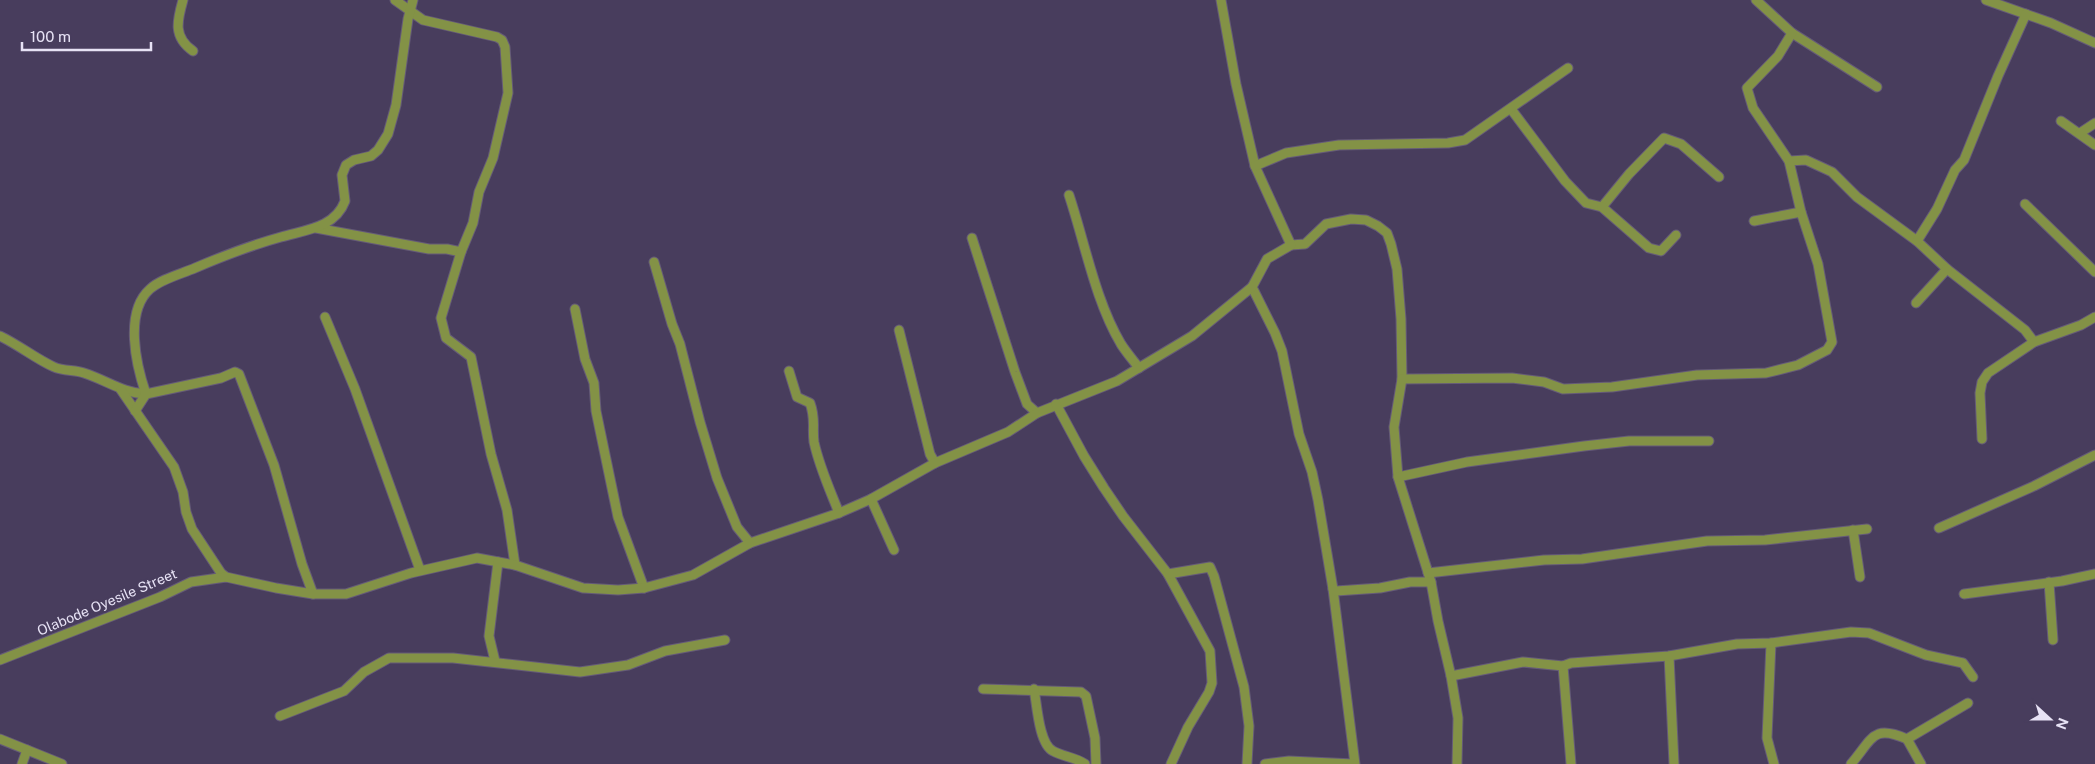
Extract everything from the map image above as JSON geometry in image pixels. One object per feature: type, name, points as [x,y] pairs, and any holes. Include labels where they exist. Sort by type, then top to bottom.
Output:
[{"type":"street","points":[[183,0],[178,30],[184,45],[193,51]]},
{"type":"street","points":[[395,0],[423,20],[497,37],[502,40],[505,47],[508,93],[493,158],[479,192],[473,223],[461,252],[441,318],[446,338],[472,357],[491,454],[507,510],[515,565]]},
{"type":"street","points":[[146,394],[139,374],[134,331],[138,307],[147,291],[159,284],[241,250],[316,228],[328,222],[344,205],[342,175],[346,165],[354,160],[371,156],[378,150],[388,134],[396,105],[413,0]]},
{"type":"street","points":[[1221,0],[1236,84],[1255,166],[1290,246]]},
{"type":"street","points":[[1756,0],[1792,33],[1877,87]]},
{"type":"street","points":[[1986,0],[2051,23],[2095,43]]},
{"type":"street","points":[[1917,241],[1937,209],[1955,170],[1964,160],[1998,76],[2026,14]]},
{"type":"street","points":[[1402,379],[1512,378],[1544,382],[1563,389],[1592,388],[1643,384],[1697,376],[1766,374],[1798,365],[1828,350],[1832,342],[1818,264],[1801,212],[1789,161],[1753,108],[1747,88],[1778,56],[1792,33]]},
{"type":"street","points":[[1255,166],[1286,153],[1339,145],[1448,143],[1465,140],[1568,68]]},
{"type":"street","points":[[1511,109],[1565,181],[1586,203],[1602,207],[1649,248],[1660,251],[1676,235]]},
{"type":"street","points":[[2061,121],[2095,145]]},
{"type":"street","points":[[2080,133],[2095,123]]},
{"type":"street","points":[[1602,207],[1629,174],[1664,138],[1681,144],[1719,177]]},
{"type":"street","points":[[1789,161],[1806,160],[1832,172],[1857,197],[1917,241],[1948,269],[2024,330],[2034,342]]},
{"type":"street","points":[[1069,196],[1086,254],[1108,316],[1121,343],[1139,368]]},
{"type":"street","points":[[2025,204],[2095,272]]},
{"type":"street","points":[[1754,221],[1801,212]]},
{"type":"street","points":[[121,390],[174,467],[183,492],[186,512],[192,529],[221,573],[226,577],[313,594],[346,594],[420,570],[477,558],[515,565],[583,588],[618,590],[644,588],[693,575],[750,543],[839,513],[871,499],[935,463],[1008,432],[1037,413],[1117,381],[1192,336],[1252,287],[1266,259],[1290,246],[1305,244],[1326,224],[1351,219],[1366,220],[1387,233],[1397,269],[1401,319],[1402,379],[1394,427],[1398,477],[1430,578],[1451,676],[1458,718],[1457,764]]},
{"type":"street","points":[[316,228],[429,250],[447,249],[461,252]]},
{"type":"street","points":[[972,238],[1015,372],[1027,404],[1037,413]]},
{"type":"street","points":[[654,262],[669,315],[680,344],[717,478],[737,527],[750,543]]},
{"type":"street","points":[[1916,302],[1948,269]]},
{"type":"street","points":[[1252,287],[1282,351],[1299,434],[1314,482],[1333,589],[1355,764],[1289,761],[1265,764]]},
{"type":"street","points":[[575,309],[585,359],[594,383],[596,412],[618,518],[644,588]]},
{"type":"street","points":[[325,317],[355,390],[420,570]]},
{"type":"street","points":[[1982,439],[1980,392],[1982,382],[1988,373],[2034,342],[2081,325],[2095,317]]},
{"type":"street","points":[[899,330],[930,454],[935,463]]},
{"type":"street","points":[[0,336],[55,367],[83,373],[121,390],[146,394],[221,378],[230,373],[235,372],[239,374],[274,465],[302,564],[313,594]]},
{"type":"street","points":[[789,371],[797,397],[810,403],[815,415],[814,441],[828,488],[839,513]]},
{"type":"street","points":[[135,411],[146,394]]},
{"type":"street","points":[[1056,404],[1104,488],[1168,574],[1210,651],[1213,671],[1209,692],[1188,727],[1171,764]]},
{"type":"street","points":[[1398,477],[1467,462],[1584,446],[1629,441],[1709,441]]},
{"type":"street","points":[[1940,528],[2034,486],[2095,455]]},
{"type":"street","points":[[871,499],[894,550]]},
{"type":"street","points":[[1333,589],[1336,591],[1380,588],[1544,560],[1582,558],[1707,541],[1765,540],[1867,529]]},
{"type":"street","points":[[1853,530],[1860,577]]},
{"type":"street","points":[[495,661],[489,636],[498,562]]},
{"type":"street","points":[[1168,574],[1210,567],[1214,576],[1244,687],[1248,726],[1247,764]]},
{"type":"street","points":[[1964,594],[2062,581],[2095,574]]},
{"type":"street","name":"Olabode Oyesile Street","points":[[0,660],[160,597],[191,582],[226,577]]},
{"type":"street","points":[[2049,582],[2054,640]]},
{"type":"street","points":[[1451,676],[1523,662],[1563,666],[1669,656],[1737,644],[1771,643],[1851,632],[1869,633],[1926,655],[1963,663],[1973,677]]},
{"type":"street","points":[[280,716],[344,691],[364,672],[389,658],[453,658],[495,661],[580,672],[628,665],[665,652],[725,640]]},
{"type":"street","points":[[1771,643],[1767,738],[1774,764]]},
{"type":"street","points":[[1669,656],[1674,764]]},
{"type":"street","points":[[1563,666],[1571,764]]},
{"type":"street","points":[[983,688],[1081,692],[1086,696],[1095,738],[1096,764]]},
{"type":"street","points":[[1034,689],[1043,739],[1048,747],[1054,752],[1077,758],[1086,764]]},
{"type":"street","points":[[1907,739],[1968,703]]},
{"type":"street","points":[[1851,764],[1875,736],[1882,731],[1891,732],[1907,739],[1921,764]]},
{"type":"street","points":[[0,739],[62,764]]},
{"type":"street","points":[[22,764],[27,750]]}]
